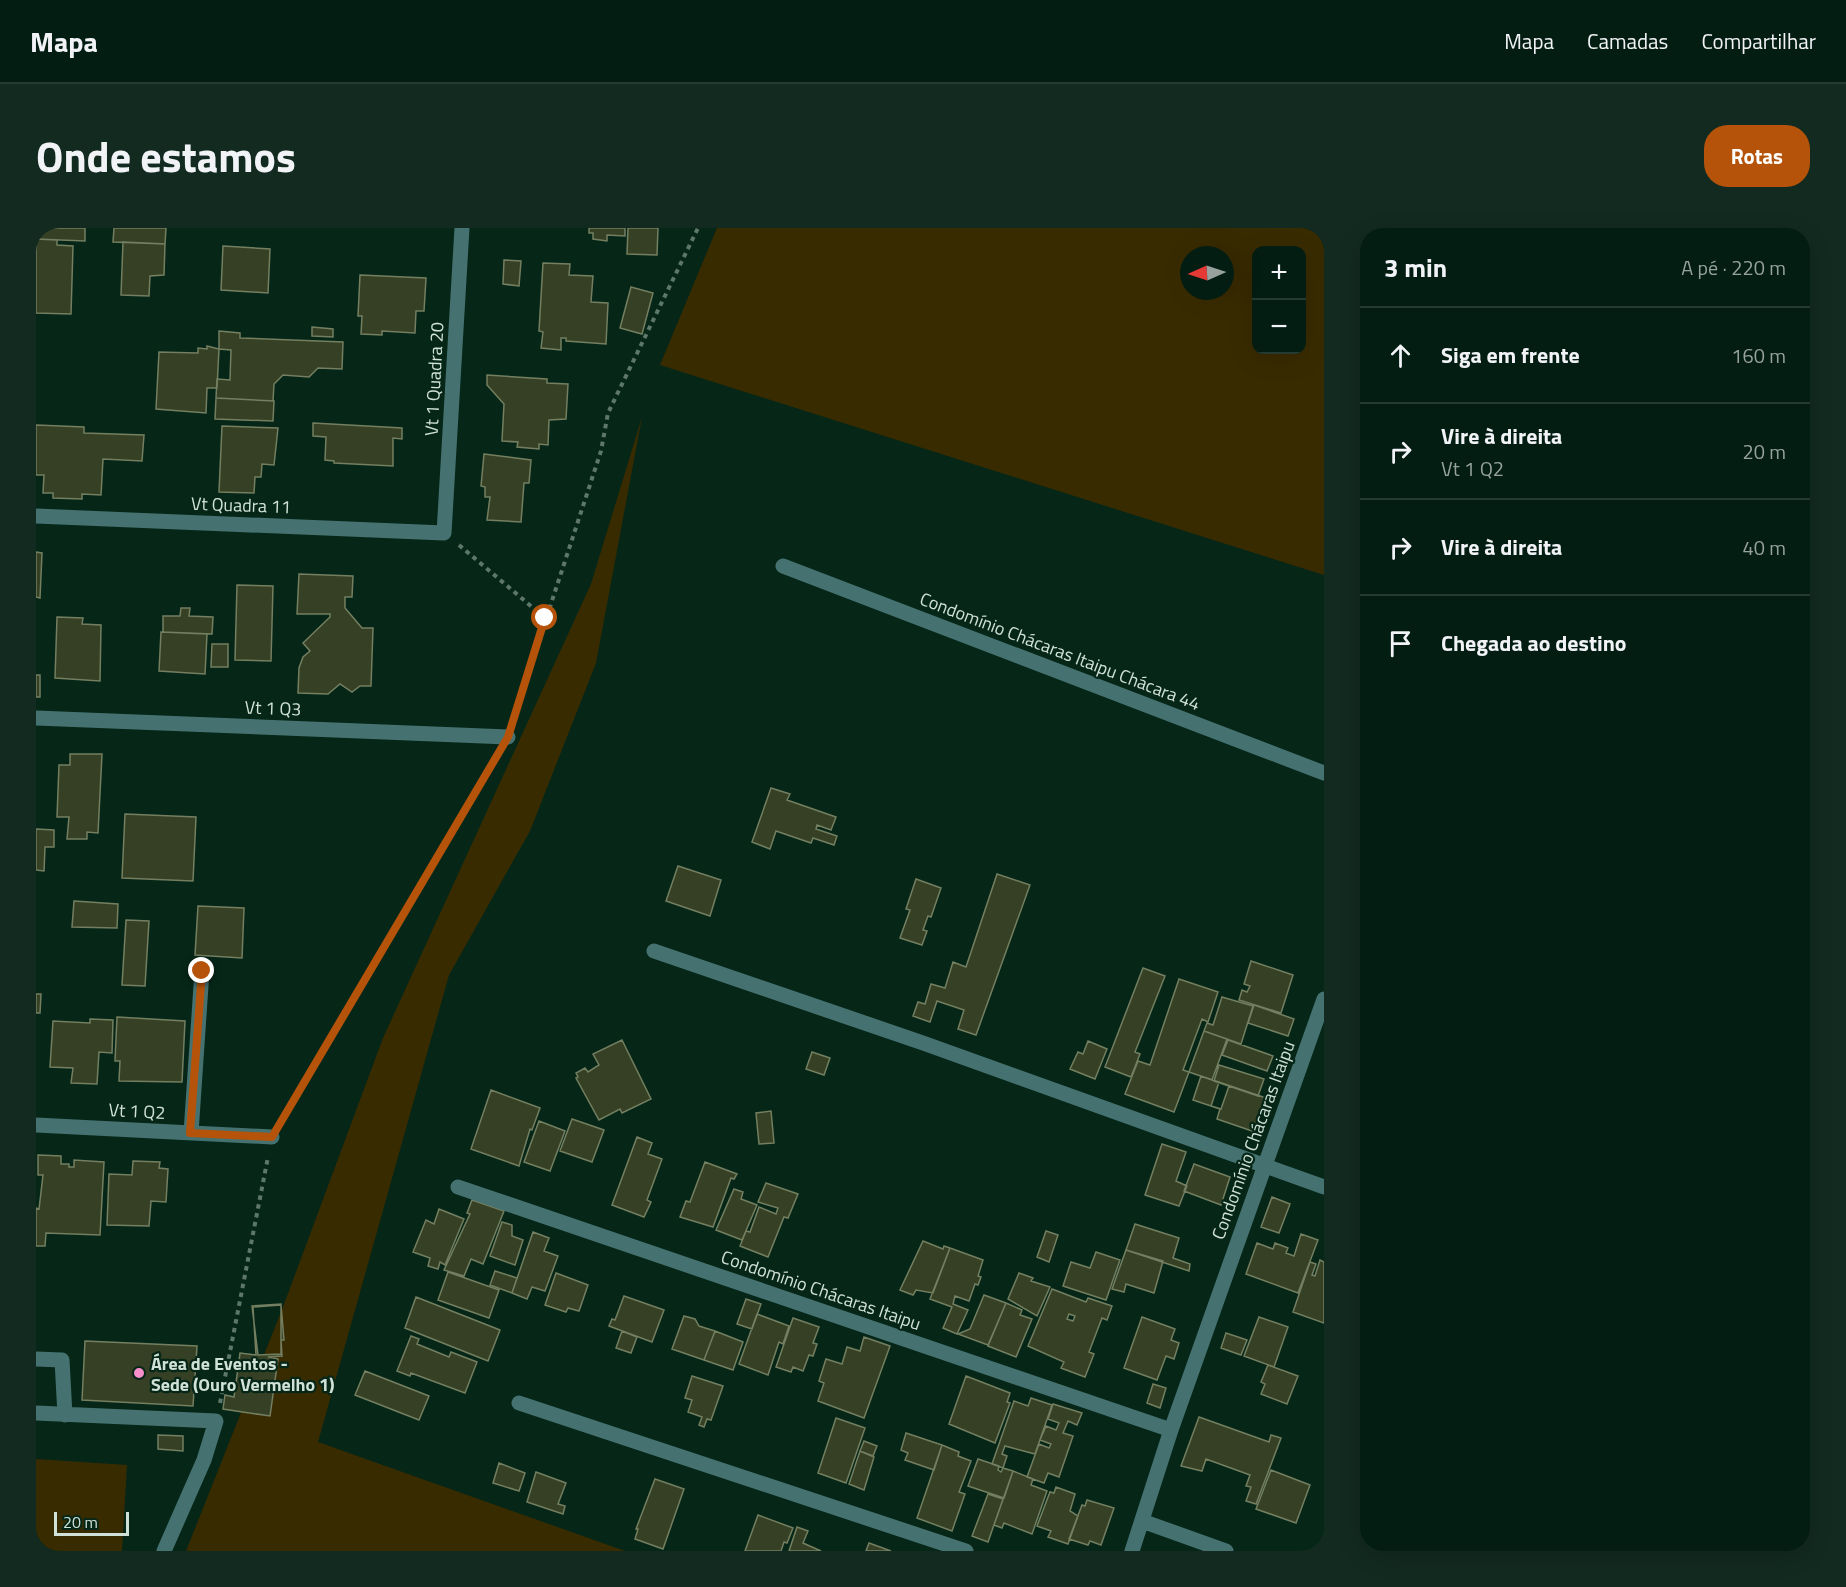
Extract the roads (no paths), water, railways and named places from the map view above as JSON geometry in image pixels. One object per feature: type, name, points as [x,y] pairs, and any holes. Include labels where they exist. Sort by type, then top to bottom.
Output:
[{"type":"street","name":"Vt 1 Quadra 20","points":[[444,533],[462,228]]},
{"type":"street","name":"Vt Quadra 11","points":[[36,516],[444,533]]},
{"type":"street","name":"Condomínio Chácaras Itaipu Chácara 44","points":[[783,566],[1324,772]]},
{"type":"street","name":"Vt 1 Q3","points":[[36,718],[508,737]]},
{"type":"street","points":[[654,951],[923,1043],[1324,1187]]},
{"type":"street","points":[[190,1133],[202,971]]},
{"type":"street","name":"Condomínio Chácaras Itaipu","points":[[1132,1551],[1171,1430],[1324,999]]},
{"type":"street","name":"Vt 1 Q2","points":[[36,1125],[272,1137]]},
{"type":"street","name":"Condomínio Chácaras Itaipu","points":[[458,1187],[1171,1430]]},
{"type":"street","points":[[36,1359],[62,1360],[65,1416]]},
{"type":"street","points":[[519,1403],[966,1551]]},
{"type":"street","points":[[36,1413],[216,1421],[204,1460],[164,1551]]},
{"type":"street","points":[[1142,1521],[1226,1551]]},
{"type":"place","name":"Área de Eventos - Sede (Ouro Vermelho 1)","points":[[139,1373]]}]
